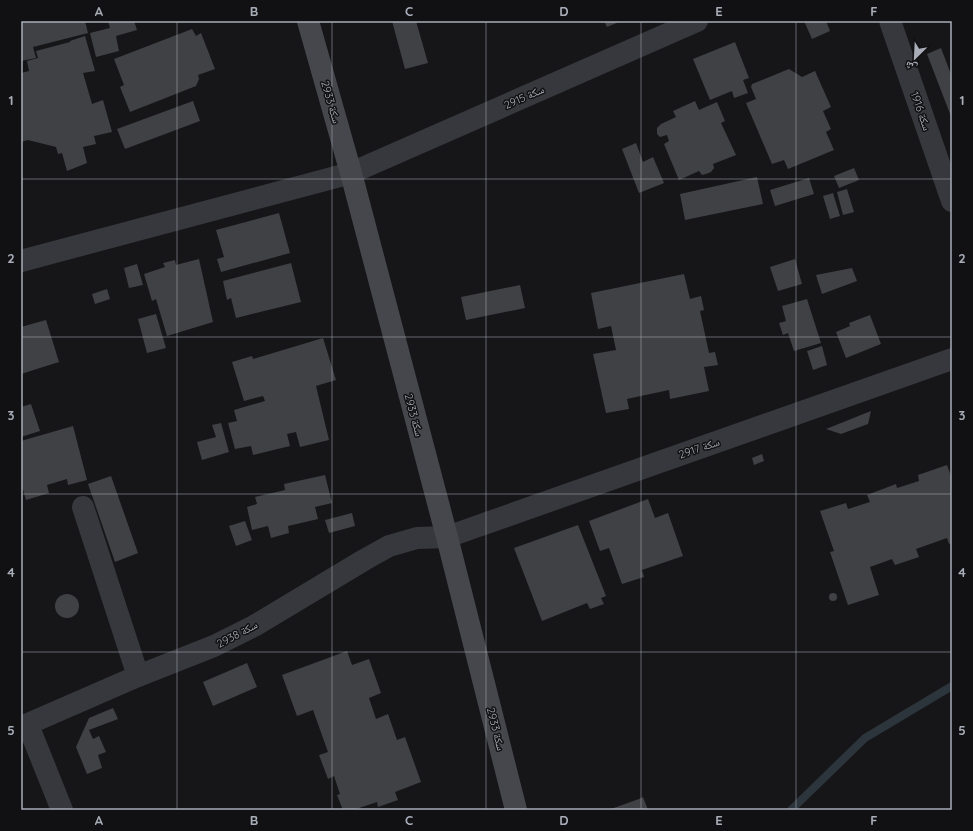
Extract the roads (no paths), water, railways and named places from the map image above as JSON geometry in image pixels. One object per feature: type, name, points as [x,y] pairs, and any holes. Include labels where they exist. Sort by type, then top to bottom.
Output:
[{"type":"street","name":"سكة 2933","points":[[308,21],[447,537],[516,810]]},
{"type":"street","name":"سكة 2915","points":[[21,261],[350,173],[698,21]]},
{"type":"street","name":"سكة 1916","points":[[890,21],[952,201]]},
{"type":"street","name":"سكة 2917","points":[[447,537],[952,359]]},
{"type":"street","points":[[83,507],[138,676]]},
{"type":"street","name":"سكة 2938","points":[[24,726],[138,676],[214,646],[254,626],[389,546],[417,538],[447,537]]},
{"type":"street","points":[[24,726],[62,810]]},
{"type":"waterway","points":[[791,810],[865,738],[952,686]]}]
